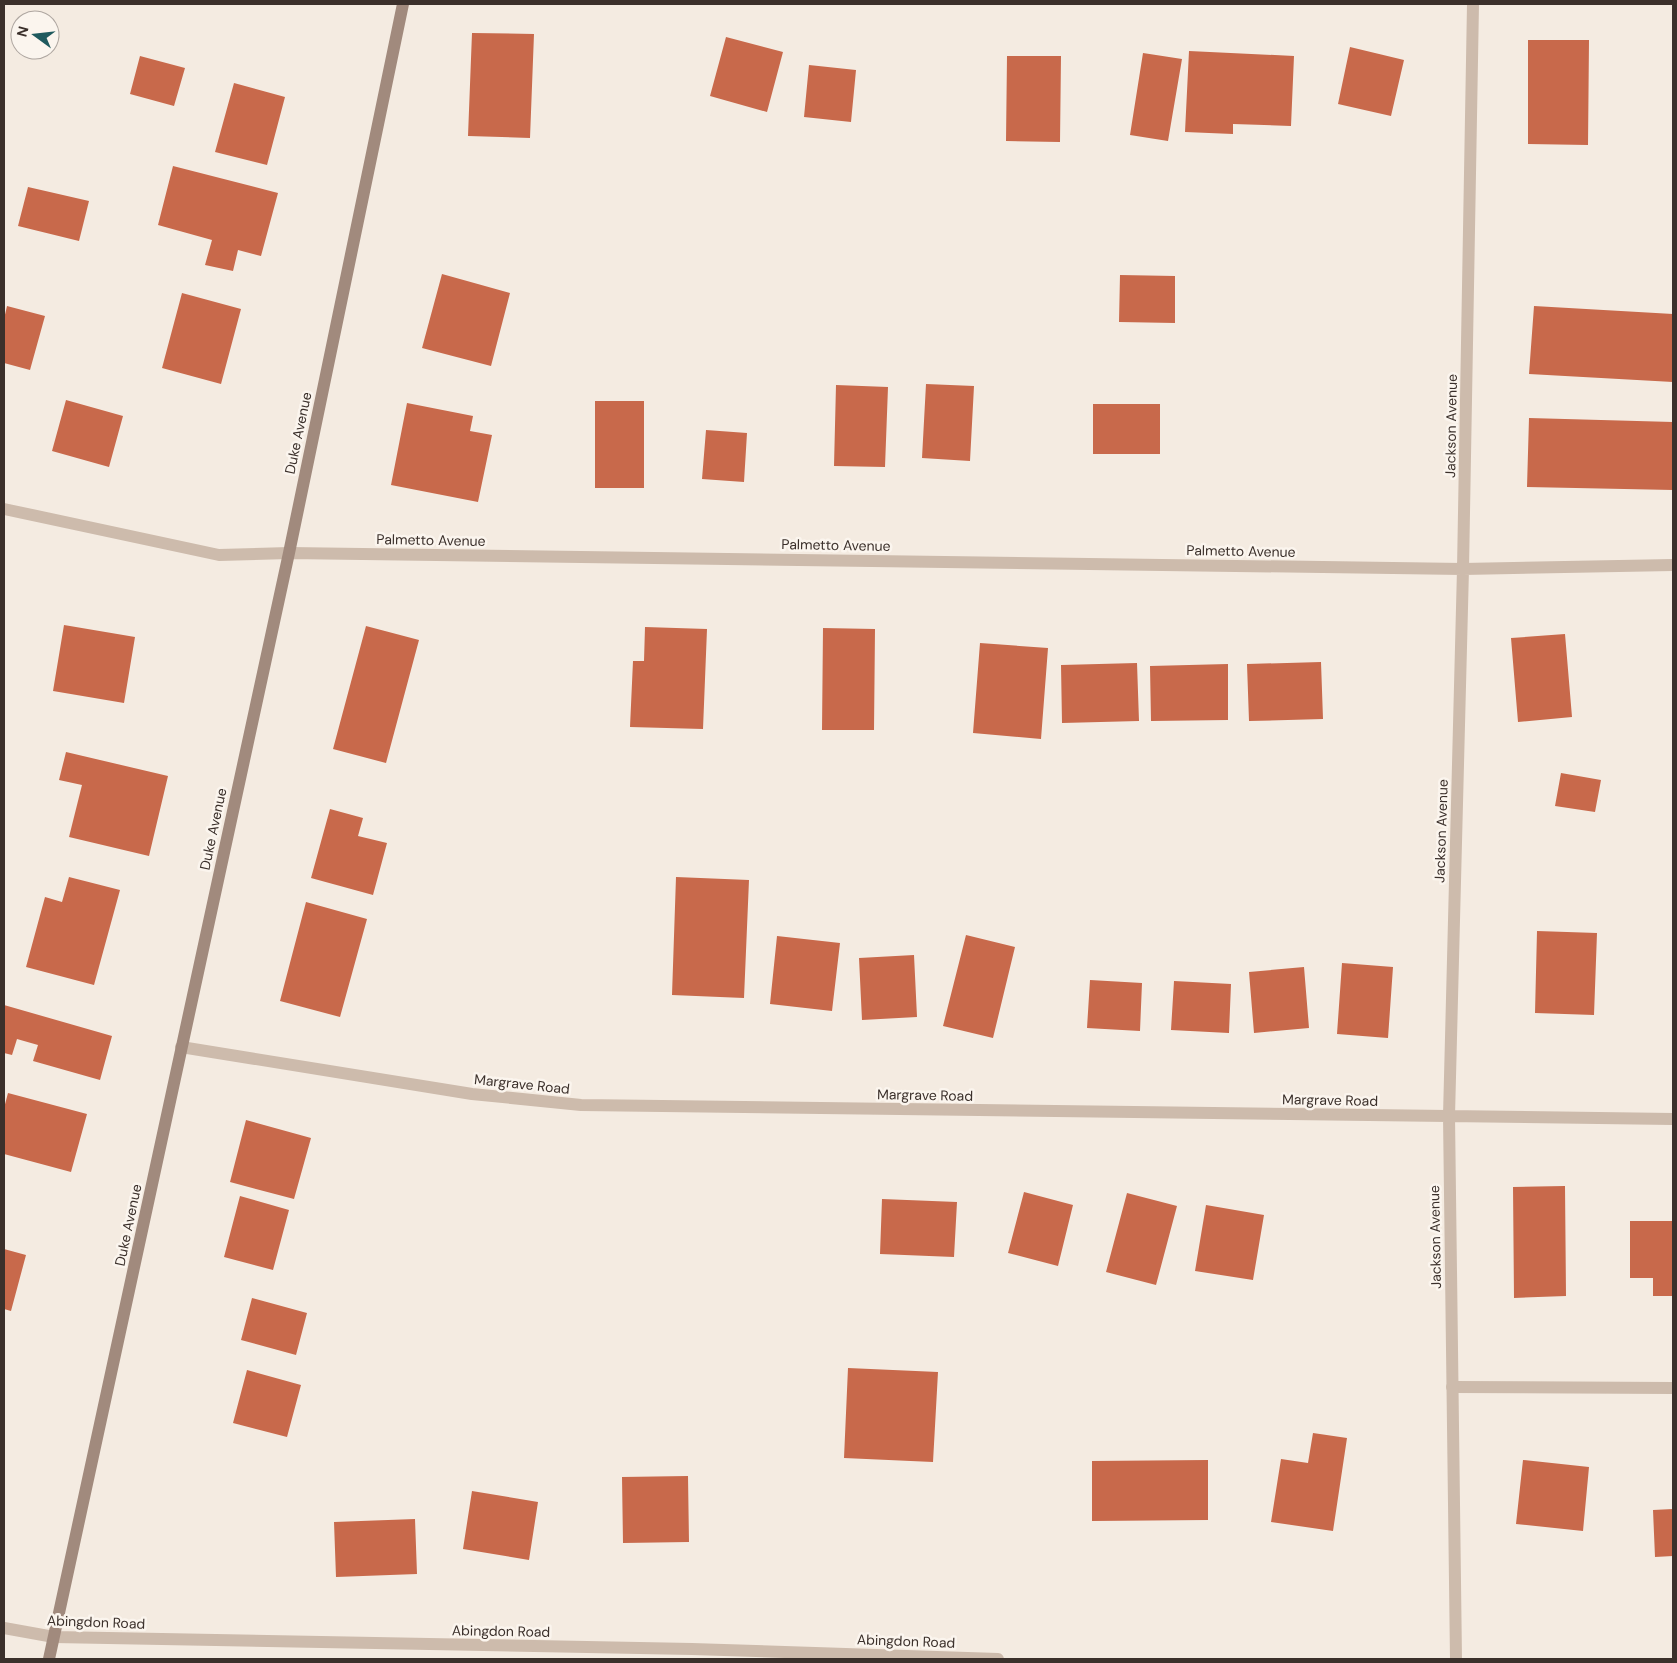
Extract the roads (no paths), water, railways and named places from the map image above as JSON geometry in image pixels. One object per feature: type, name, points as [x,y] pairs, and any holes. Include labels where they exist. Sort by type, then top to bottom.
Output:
[{"type":"street","name":"Duke Avenue","points":[[49,1659],[289,552],[403,4]]},
{"type":"street","name":"Jackson Avenue","points":[[1456,1659],[1448,1116],[1463,569],[1473,4]]},
{"type":"street","name":"Palmetto Avenue","points":[[4,509],[219,555],[289,552],[1463,569],[1673,565]]},
{"type":"street","name":"Margrave Road","points":[[181,1047],[472,1094],[581,1105],[1673,1119]]},
{"type":"street","points":[[1452,1387],[1673,1388]]},
{"type":"street","name":"Abingdon Road","points":[[4,1628],[54,1637],[691,1654],[998,1659]]}]
